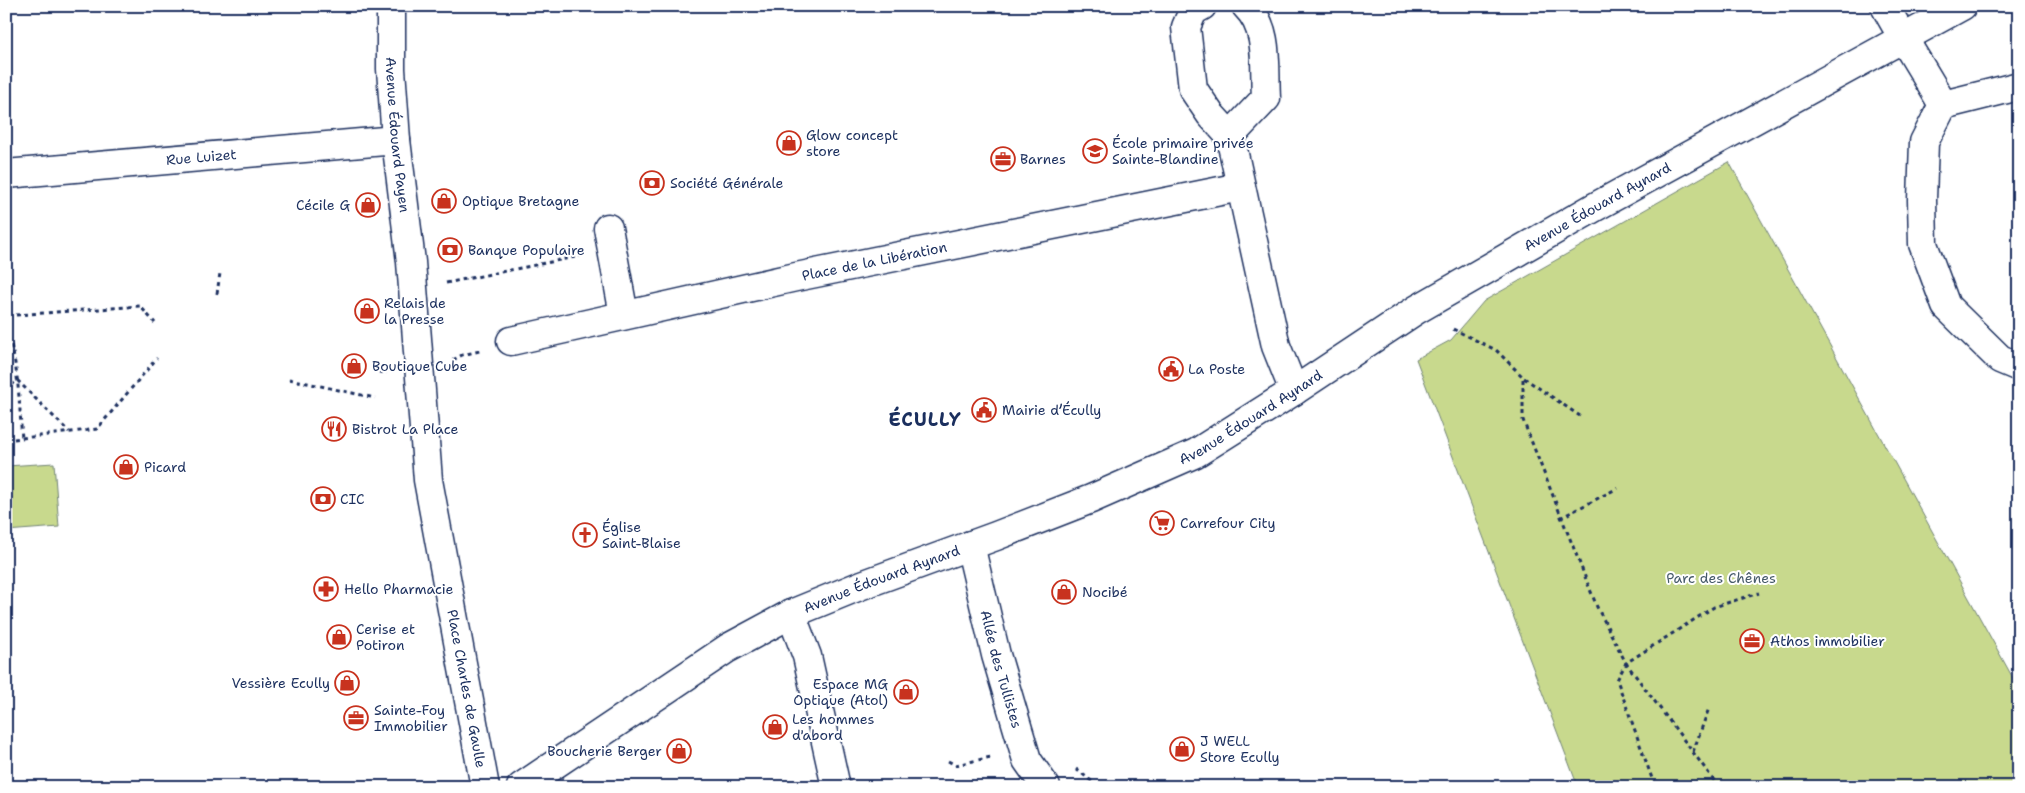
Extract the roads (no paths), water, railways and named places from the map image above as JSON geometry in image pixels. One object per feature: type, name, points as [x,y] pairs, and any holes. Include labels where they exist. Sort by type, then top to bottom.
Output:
[{"type":"street","name":"Avenue Édouard Payen","points":[[391,6],[391,69],[396,140],[411,262]]},
{"type":"street","points":[[1202,6],[1193,10],[1186,27],[1193,89],[1210,114],[1230,136],[1278,353],[1294,391]]},
{"type":"street","points":[[1230,136],[1266,98],[1262,31],[1256,15],[1246,6]]},
{"type":"street","points":[[1885,6],[1902,39],[1925,73],[1942,105]]},
{"type":"street","name":"Avenue Édouard Aynard","points":[[521,787],[728,648],[791,614],[904,569],[1091,499],[1196,453],[1416,310],[1595,207],[1962,6]]},
{"type":"street","points":[[1942,105],[2019,86]]},
{"type":"street","points":[[1942,105],[1924,142],[1922,200],[1924,244],[1946,306],[2000,359],[2019,366]]},
{"type":"street","name":"Rue Luizet","points":[[6,174],[396,140]]},
{"type":"street","name":"Place de la Libération","points":[[500,345],[796,277],[1240,187]]},
{"type":"street","points":[[608,228],[624,315]]},
{"type":"street","name":"Place Charles de Gaulle","points":[[411,262],[428,480],[485,787]]},
{"type":"street","name":"Allée des Tullistes","points":[[970,545],[996,655],[1027,760],[1046,787]]},
{"type":"street","points":[[791,614],[807,656],[836,787]]},
{"type":"place","name":"Glow concept store","points":[[789,143]]},
{"type":"place","name":"École primaire privée Sainte-Blandine","points":[[1095,151]]},
{"type":"place","name":"Barnes","points":[[1003,159]]},
{"type":"place","name":"Société Générale","points":[[652,183]]},
{"type":"place","name":"Optique Bretagne","points":[[444,201]]},
{"type":"place","name":"Cécile G","points":[[368,205]]},
{"type":"place","name":"Banque Populaire","points":[[450,250]]},
{"type":"place","name":"Relais de la Presse","points":[[367,311]]},
{"type":"place","name":"Boutique Cube","points":[[354,366]]},
{"type":"place","name":"La Poste","points":[[1171,369]]},
{"type":"place","name":"Mairie d’Écully","points":[[984,410]]},
{"type":"place","name":"Bistrot La Place","points":[[334,429]]},
{"type":"place","name":"Picard","points":[[126,467]]},
{"type":"place","name":"CIC","points":[[323,499]]},
{"type":"place","name":"Carrefour City","points":[[1162,523]]},
{"type":"place","name":"Église Saint-Blaise","points":[[585,535]]},
{"type":"place","name":"Hello Pharmacie","points":[[326,589]]},
{"type":"place","name":"Nocibé","points":[[1064,592]]},
{"type":"place","name":"Cerise et Potiron","points":[[339,637]]},
{"type":"place","name":"Athos immobilier","points":[[1752,641]]},
{"type":"place","name":"Vessière Ecully","points":[[347,683]]},
{"type":"place","name":"Espace MG Optique (Atol)","points":[[906,692]]},
{"type":"place","name":"Sainte-Foy Immobilier","points":[[356,718]]},
{"type":"place","name":"Les hommes d'abord","points":[[775,727]]},
{"type":"place","name":"J WELL Store Ecully","points":[[1182,749]]},
{"type":"place","name":"Boucherie Berger","points":[[679,751]]},
{"type":"district","name":"ÉCULLY","points":[[925,419]]},
{"type":"park label","name":"Parc des Chênes","points":[[1721,578]]}]
